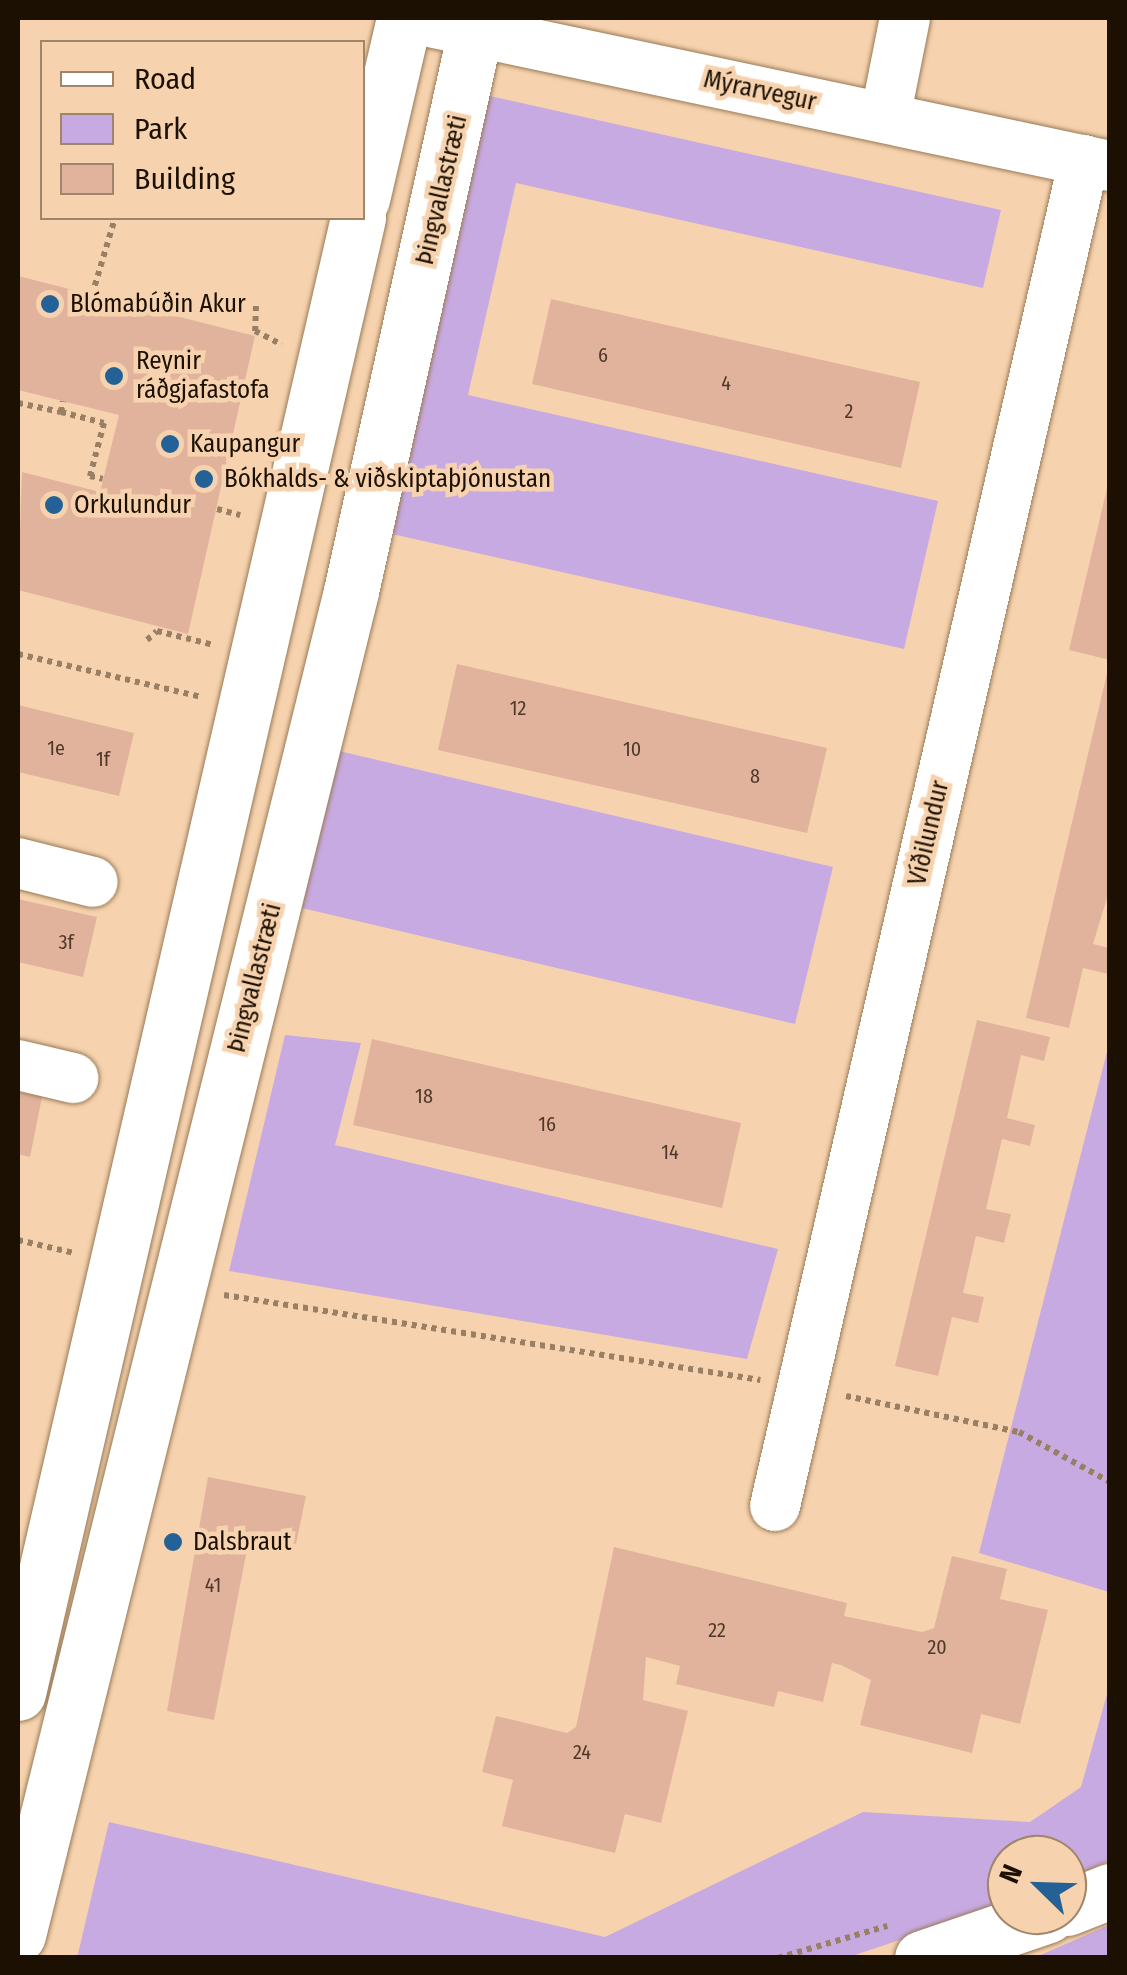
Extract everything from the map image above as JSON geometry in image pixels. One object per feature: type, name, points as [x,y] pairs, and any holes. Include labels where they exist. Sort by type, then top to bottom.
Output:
[{"type":"main road","points":[[365,187],[408,18]]},
{"type":"main road","name":"Þingvallastræti","points":[[18,1934],[351,591],[477,24]]},
{"type":"main road","points":[[18,1693],[358,220]]},
{"type":"main road","points":[[922,1958],[989,1935]]},
{"type":"street","name":"Mýrarvegur","points":[[408,18],[477,24],[1097,163]]},
{"type":"street","points":[[885,118],[904,18]]},
{"type":"street","name":"Víðilundur","points":[[775,1506],[1097,163]]},
{"type":"street","points":[[18,863],[93,882]]},
{"type":"street","points":[[18,1065],[73,1078]]},
{"type":"path","points":[[92,295],[114,220]]},
{"type":"path","points":[[256,306],[260,338],[293,348]]},
{"type":"path","points":[[61,412],[63,401]]},
{"type":"path","points":[[18,402],[104,423],[90,476],[102,479]]},
{"type":"path","points":[[147,640],[157,631],[225,648]]},
{"type":"path","points":[[18,654],[213,700]]},
{"type":"path","points":[[18,1240],[84,1256]]},
{"type":"path","points":[[179,1288],[802,1387],[1019,1432],[1110,1482]]},
{"type":"green space","points":[[481,94],[1001,210],[983,288],[516,183],[468,395],[938,501],[904,649],[383,532]]},
{"type":"green space","points":[[339,751],[833,867],[795,1024],[302,908]]},
{"type":"green space","points":[[285,1035],[361,1043],[335,1145],[778,1249],[747,1359],[229,1271]]},
{"type":"green space","points":[[1109,1044],[1109,1592],[979,1553]]},
{"type":"green space","points":[[1109,1687],[1109,1861],[1087,1870],[1087,1835],[987,1835],[987,1911],[849,1957],[77,1958],[109,1822],[605,1937],[863,1812],[1030,1822],[1081,1787]]},
{"type":"green space","points":[[1109,1925],[1109,1957],[1036,1957],[1087,1935]]},
{"type":"building","name":"Kaupangur","points":[[18,276],[255,336],[188,634],[18,590],[22,472],[100,492],[119,415],[18,390]]},
{"type":"building","points":[[551,299],[920,382],[901,468],[532,384]]},
{"type":"building","points":[[1110,484],[1110,660],[1069,650]]},
{"type":"building","points":[[457,664],[827,748],[807,833],[438,750]]},
{"type":"building","points":[[1108,669],[1110,888],[1093,944],[1110,948],[1110,967],[1108,974],[1083,968],[1069,1028],[1026,1018]]},
{"type":"building","points":[[18,705],[134,733],[119,796],[18,772]]},
{"type":"building","points":[[18,899],[97,917],[83,977],[18,962]]},
{"type":"building","points":[[977,1020],[1050,1037],[1044,1061],[1021,1055],[1007,1118],[1035,1125],[1030,1146],[1002,1139],[986,1209],[1011,1214],[1004,1243],[976,1236],[963,1293],[984,1297],[978,1323],[952,1317],[938,1376],[895,1366]]},
{"type":"building","points":[[372,1039],[741,1123],[722,1208],[353,1125]]},
{"type":"building","points":[[18,1092],[42,1097],[30,1157],[18,1154]]},
{"type":"building","points":[[208,1477],[306,1496],[296,1544],[250,1534],[214,1720],[167,1711]]},
{"type":"building","points":[[614,1547],[847,1603],[844,1616],[922,1632],[934,1628],[952,1556],[1007,1569],[1000,1599],[1048,1610],[1020,1724],[981,1714],[972,1753],[860,1725],[871,1680],[841,1665],[832,1663],[823,1702],[778,1691],[774,1707],[676,1684],[680,1666],[646,1657],[643,1700],[688,1711],[661,1823],[625,1814],[615,1853],[502,1826],[513,1780],[482,1772],[496,1716],[567,1733],[576,1727]]},
{"type":"place","name":"Blómabúðin Akur","points":[[50,304]]},
{"type":"place","name":"Reynir ráðgjafastofa","points":[[114,376]]},
{"type":"place","name":"Kaupangur","points":[[170,444]]},
{"type":"place","name":"Bókhalds- & viðskiptaþjónustan","points":[[204,479]]},
{"type":"place","name":"Orkulundur","points":[[54,505]]},
{"type":"place","name":"Dalsbraut","points":[[173,1542]]}]
